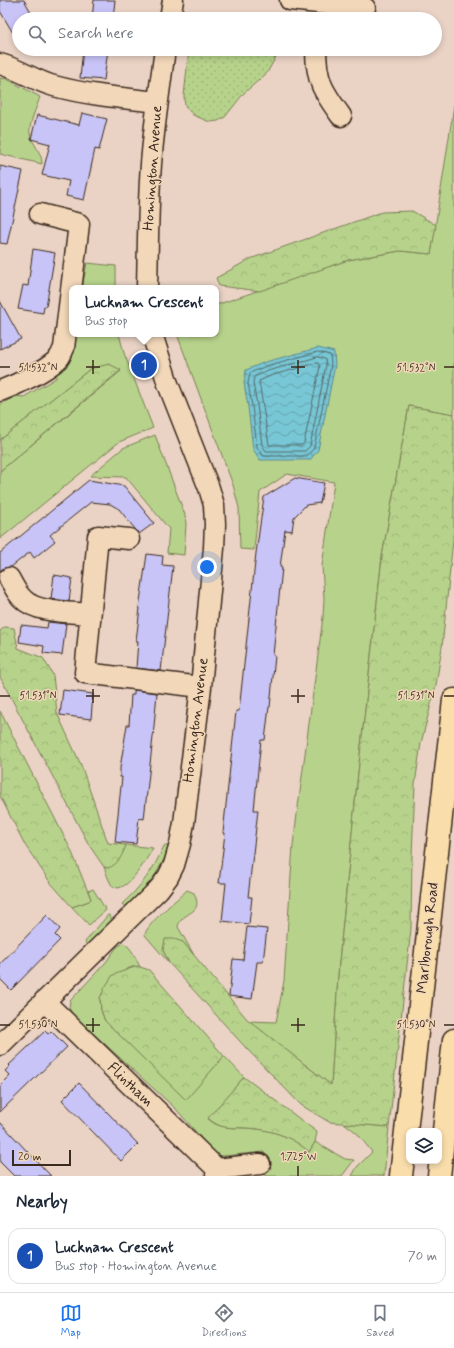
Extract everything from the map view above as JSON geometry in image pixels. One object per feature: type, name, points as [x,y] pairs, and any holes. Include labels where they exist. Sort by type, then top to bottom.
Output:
[{"type":"highway","name":"Marlborough Road","points":[[401,1176],[454,700]]},
{"type":"highway","points":[[439,1176],[454,1040]]},
{"type":"street","points":[[171,12],[173,0]]},
{"type":"street","points":[[290,0],[318,11],[365,8]]},
{"type":"street","name":"Homington Avenue","points":[[147,285],[149,194],[157,102],[164,56]]},
{"type":"street","points":[[316,56],[318,77],[324,91],[341,116]]},
{"type":"street","points":[[0,64],[13,68],[32,78],[54,86],[157,102]]},
{"type":"street","points":[[40,214],[79,224],[72,285]]},
{"type":"street","points":[[0,391],[38,373],[58,360],[64,348],[69,307]]},
{"type":"street","name":"Homington Avenue","points":[[0,1045],[159,889],[170,873],[183,833],[201,687],[214,548],[214,505],[209,488],[159,359],[153,337]]},
{"type":"street","points":[[129,539],[98,536],[85,673],[201,687]]},
{"type":"street","points":[[9,578],[23,599],[31,606],[43,609],[90,614]]},
{"type":"street","name":"Flintham","points":[[44,1001],[217,1172],[260,1164]]},
{"type":"green space","points":[[188,56],[276,56],[267,73],[244,93],[225,117],[218,121],[210,122],[193,115],[185,106],[184,96]]},
{"type":"green space","points":[[0,78],[7,79],[40,97],[31,121],[30,134],[41,156],[42,164],[0,154]]},
{"type":"green space","points":[[454,105],[454,414],[409,406],[382,557],[339,962],[331,1085],[249,1021],[276,1022],[284,981],[293,845],[323,617],[324,598],[322,566],[334,482],[287,474],[260,492],[254,550],[240,549],[239,508],[233,485],[178,337],[219,337],[219,304],[348,260],[400,251],[431,254]]},
{"type":"green space","points":[[412,211],[436,225],[431,254],[400,251],[348,260],[260,291],[219,286],[216,278],[250,259],[382,212]]},
{"type":"green space","points":[[87,263],[116,266],[116,285],[83,285]]},
{"type":"green space","points":[[72,337],[120,337],[124,353],[153,428],[119,442],[0,539],[0,471],[121,371],[90,369],[0,440],[0,405],[16,396],[24,397],[56,378],[57,368]]},
{"type":"green space","points":[[109,364],[121,370],[0,471],[0,440],[90,369]]},
{"type":"green space","points":[[409,406],[454,414],[454,530],[442,647],[436,685],[421,743],[415,784],[411,929],[389,1127],[329,1122],[301,1105],[246,1048],[169,963],[163,950],[165,939],[174,939],[183,942],[247,1019],[331,1085],[339,962],[382,557]]},
{"type":"green space","points":[[155,435],[185,515],[186,524],[184,555],[167,553],[169,529],[126,477],[90,476],[123,448]]},
{"type":"green space","points":[[5,627],[14,628],[18,648],[43,658],[53,675],[57,713],[81,765],[108,843],[126,845],[120,859],[112,867],[104,867],[89,845],[0,677],[0,631]]},
{"type":"green space","points":[[0,711],[71,850],[91,899],[89,901],[72,907],[50,882],[25,845],[0,796]]},
{"type":"green space","points":[[126,845],[153,848],[135,876],[122,887],[116,888],[111,884],[104,867],[108,868]]},
{"type":"green space","points":[[166,845],[168,850],[156,874],[145,889],[126,908],[122,904],[146,877]]},
{"type":"green space","points":[[93,889],[106,910],[89,925],[72,907],[89,901],[91,899],[88,891]]},
{"type":"green space","points":[[187,890],[194,893],[197,900],[197,906],[183,918],[178,927],[194,955],[183,942],[163,950],[169,963],[145,935],[156,918]]},
{"type":"green space","points":[[108,915],[113,922],[87,946],[85,942]]},
{"type":"green space","points":[[123,943],[131,950],[140,967],[134,967],[123,972],[100,998],[101,1010],[105,1021],[186,1099],[224,1056],[244,1077],[208,1119],[217,1125],[231,1128],[255,1129],[280,1134],[302,1146],[309,1152],[315,1142],[345,1159],[354,1160],[342,1176],[266,1176],[264,1152],[223,1156],[216,1155],[176,1109],[73,1015],[69,1008],[70,1001],[106,962],[117,947]]},
{"type":"green space","points":[[137,966],[149,970],[224,1056],[186,1100],[105,1021],[101,1010],[100,998],[105,987],[113,975]]},
{"type":"green space","points":[[244,1077],[317,1132],[315,1142],[309,1152],[302,1146],[280,1134],[255,1129],[230,1128],[217,1124],[208,1118]]},
{"type":"green space","points":[[344,1123],[389,1127],[384,1176],[352,1176],[357,1167],[372,1152],[357,1133]]},
{"type":"water","points":[[318,348],[334,352],[335,365],[318,450],[310,460],[260,460],[253,449],[244,383],[246,370],[265,362]]},
{"type":"building","points":[[0,0],[24,0],[31,12],[12,12],[12,31],[0,11]]},
{"type":"building","points":[[94,0],[115,0],[114,12],[93,12]]},
{"type":"building","points":[[82,56],[107,56],[104,80],[80,78]]},
{"type":"building","points":[[82,113],[107,119],[99,150],[95,149],[84,200],[66,196],[69,181],[42,175],[50,144],[31,139],[37,115],[79,125]]},
{"type":"building","points":[[0,166],[23,171],[7,244],[0,243]]},
{"type":"building","points":[[33,249],[55,253],[46,307],[44,306],[43,313],[18,309],[23,285],[28,286]]},
{"type":"building","points":[[0,301],[21,339],[0,349]]},
{"type":"building","points":[[295,478],[324,483],[320,503],[306,505],[294,517],[292,531],[285,530],[280,567],[282,568],[273,655],[275,656],[270,707],[265,740],[261,740],[254,810],[258,810],[248,897],[252,897],[249,924],[222,921],[226,883],[219,883],[225,833],[223,833],[236,711],[239,711],[256,553],[264,497]]},
{"type":"building","points":[[89,480],[124,486],[154,523],[139,534],[119,509],[110,504],[91,502],[50,535],[55,541],[34,558],[30,552],[11,567],[4,568],[0,571],[0,553]]},
{"type":"building","points":[[147,554],[163,556],[162,565],[173,566],[161,671],[136,668],[138,641],[136,641],[139,608]]},
{"type":"building","points":[[54,575],[72,578],[69,601],[51,599]]},
{"type":"building","points":[[48,622],[66,624],[62,655],[43,653],[44,646],[19,642],[21,625],[47,628]]},
{"type":"building","points":[[63,690],[93,694],[91,719],[60,715]]},
{"type":"building","points":[[134,690],[157,693],[144,819],[139,818],[136,844],[115,842],[122,777],[120,777],[120,768],[127,725],[129,725],[131,695],[134,695]]},
{"type":"building","points":[[47,915],[60,929],[55,935],[60,940],[11,990],[0,979],[0,964]]},
{"type":"building","points":[[247,927],[267,929],[263,962],[257,962],[252,999],[229,996],[233,959],[243,960]]},
{"type":"building","points":[[45,1031],[48,1034],[51,1031],[67,1047],[0,1112],[0,1086],[10,1076],[5,1071],[10,1066],[9,1065]]},
{"type":"building","points":[[79,1083],[138,1144],[121,1161],[62,1100]]},
{"type":"building","points":[[0,1122],[51,1176],[14,1176],[0,1162]]},
{"type":"place","name":"Lucknam Crescent","points":[[144,365]]}]
